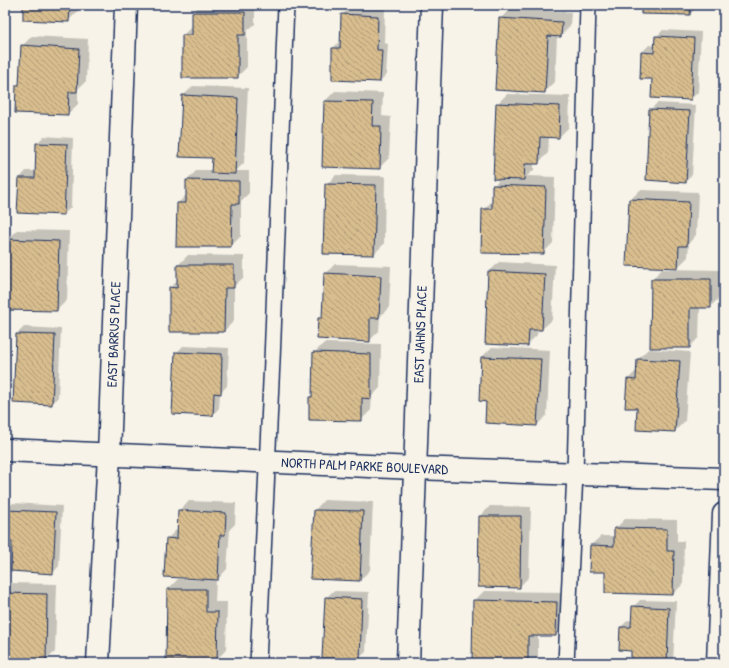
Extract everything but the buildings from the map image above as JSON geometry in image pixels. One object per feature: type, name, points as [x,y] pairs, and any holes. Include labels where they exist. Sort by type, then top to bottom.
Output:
[{"type":"street","name":"EAST BARRUS PLACE","points":[[98,663],[109,455],[126,5]]},
{"type":"street","name":"EAST JAHNS PLACE","points":[[408,663],[432,5]]},
{"type":"street","name":"NORTH PALM PARKE BOULEVARD","points":[[5,450],[415,468],[724,479]]},
{"type":"street","points":[[718,663],[724,514]]},
{"type":"lane","points":[[258,663],[268,462],[286,5]]},
{"type":"lane","points":[[566,663],[575,473],[588,5]]}]
